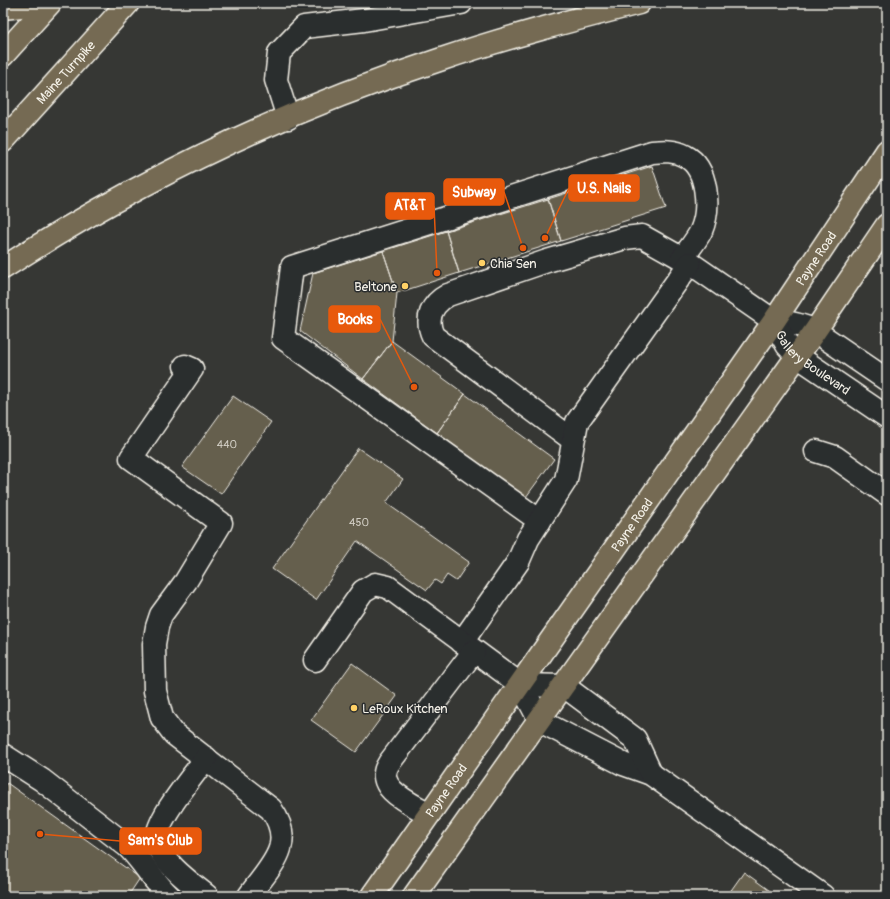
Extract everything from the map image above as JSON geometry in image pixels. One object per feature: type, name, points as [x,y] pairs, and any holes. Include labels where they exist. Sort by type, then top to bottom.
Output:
[{"type":"main road","points":[[3,8],[49,3]]},
{"type":"main road","points":[[3,55],[49,3]]},
{"type":"main road","name":"Maine Turnpike","points":[[3,141],[128,3]]},
{"type":"main road","points":[[3,268],[143,186],[288,118],[373,83],[447,57],[520,34],[639,3]]},
{"type":"main road","name":"Payne Road","points":[[372,896],[521,685],[774,321],[887,151]]},
{"type":"main road","points":[[414,896],[540,721],[815,331],[887,225]]},
{"type":"street","points":[[288,118],[276,80],[279,53],[304,27],[364,20],[461,3]]},
{"type":"street","points":[[429,814],[392,791],[386,783],[384,774],[386,768],[468,646],[518,562],[528,539],[540,521],[566,480],[577,422],[686,261],[701,231],[706,209],[704,186],[698,168],[685,156],[666,151],[652,152],[292,267],[283,338],[540,521]]},
{"type":"street","points":[[573,440],[433,336],[429,328],[429,318],[433,307],[438,300],[448,295],[547,260],[625,238],[642,236],[686,261],[774,321]]},
{"type":"street","name":"Gallery Boulevard","points":[[774,321],[798,324],[815,331],[887,380]]},
{"type":"street","name":"Gallery Boulevard","points":[[774,321],[787,345],[797,356],[887,417]]},
{"type":"street","points":[[185,366],[192,369],[130,458],[222,523],[186,581],[161,615],[154,644],[155,691],[162,718],[174,734],[271,809],[280,821],[283,836],[280,850],[249,896]]},
{"type":"street","points":[[816,451],[834,457],[887,494]]},
{"type":"street","points":[[315,660],[363,591],[375,584],[388,587],[521,685],[540,721],[623,764],[651,774],[823,896]]},
{"type":"street","points":[[521,685],[564,686],[635,739],[651,774]]},
{"type":"street","points":[[3,755],[42,780],[127,846],[139,857],[169,896]]},
{"type":"street","points":[[193,892],[165,857],[157,843],[157,836],[161,820],[206,758]]},
{"type":"building","points":[[652,166],[666,208],[561,241],[548,199]]},
{"type":"building","points":[[548,199],[561,241],[459,273],[446,231]]},
{"type":"building","points":[[446,231],[459,273],[397,293],[383,251]]},
{"type":"building","points":[[383,251],[397,293],[392,341],[363,379],[300,331],[313,273]]},
{"type":"building","points":[[392,341],[465,394],[437,433],[363,379]]},
{"type":"building","points":[[465,394],[554,459],[526,497],[437,433]]},
{"type":"building","points":[[233,396],[271,422],[221,494],[182,467]]},
{"type":"building","points":[[358,448],[403,479],[386,503],[469,562],[456,581],[447,575],[441,584],[435,580],[427,590],[357,541],[316,600],[272,569]]},
{"type":"building","name":"LeRoux Kitchen","points":[[352,663],[397,696],[356,752],[311,720]]},
{"type":"building","points":[[7,783],[140,878],[128,896],[3,896],[3,789]]},
{"type":"building","points":[[744,872],[777,896],[727,896]]},
{"type":"place","name":"U.S. Nails","points":[[545,238]]},
{"type":"place","name":"Subway","points":[[523,248]]},
{"type":"place","name":"Chia Sen","points":[[482,263]]},
{"type":"place","name":"AT&T","points":[[437,273]]},
{"type":"place","name":"Beltone","points":[[405,286]]},
{"type":"place","name":"Books","points":[[414,387]]},
{"type":"place","name":"LeRoux Kitchen","points":[[354,708]]},
{"type":"place","name":"Sam's Club","points":[[40,834]]}]
